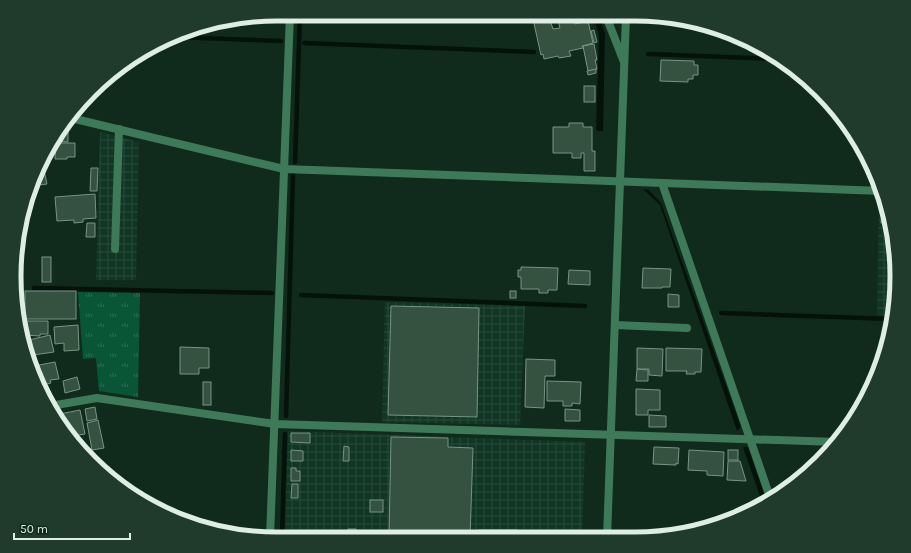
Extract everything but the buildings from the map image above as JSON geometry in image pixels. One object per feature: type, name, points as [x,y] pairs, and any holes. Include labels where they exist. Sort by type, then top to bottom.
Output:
[{"type":"street","points":[[270,532],[290,21]]},
{"type":"street","points":[[608,21],[625,63]]},
{"type":"street","points":[[607,532],[626,21]]},
{"type":"street","points":[[75,119],[284,169],[875,191]]},
{"type":"street","points":[[115,249],[119,129]]},
{"type":"street","points":[[662,183],[769,494]]},
{"type":"street","points":[[615,325],[688,328]]},
{"type":"street","points":[[56,405],[97,398],[274,424],[830,442]]},
{"type":"shaded area","points":[[595,21],[601,21],[605,33],[603,131],[598,131],[596,129],[599,35]]},
{"type":"shaded area","points":[[100,132],[139,142],[136,280],[96,280]]},
{"type":"shaded area","points":[[643,189],[649,190],[661,203],[741,427],[737,431],[660,205]]},
{"type":"shaded area","points":[[879,203],[888,243],[890,276],[887,316],[877,315]]},
{"type":"shaded area","points":[[385,302],[525,306],[520,425],[382,422]]},
{"type":"shaded area","points":[[288,431],[585,442],[582,532],[285,532]]},
{"type":"shaded area","points":[[743,447],[748,447],[765,496],[761,499]]},
{"type":"green space","points":[[78,292],[140,293],[138,397],[99,391],[96,358],[83,359]]},
{"type":"waterway","points":[[295,162],[300,21]]},
{"type":"waterway","points":[[187,37],[281,41]]},
{"type":"waterway","points":[[304,43],[534,52]]},
{"type":"waterway","points":[[648,54],[768,59]]},
{"type":"waterway","points":[[286,416],[293,175]]},
{"type":"waterway","points":[[34,288],[272,293]]},
{"type":"waterway","points":[[301,295],[585,306]]},
{"type":"waterway","points":[[721,313],[886,319]]},
{"type":"waterway","points":[[282,532],[285,434]]}]
